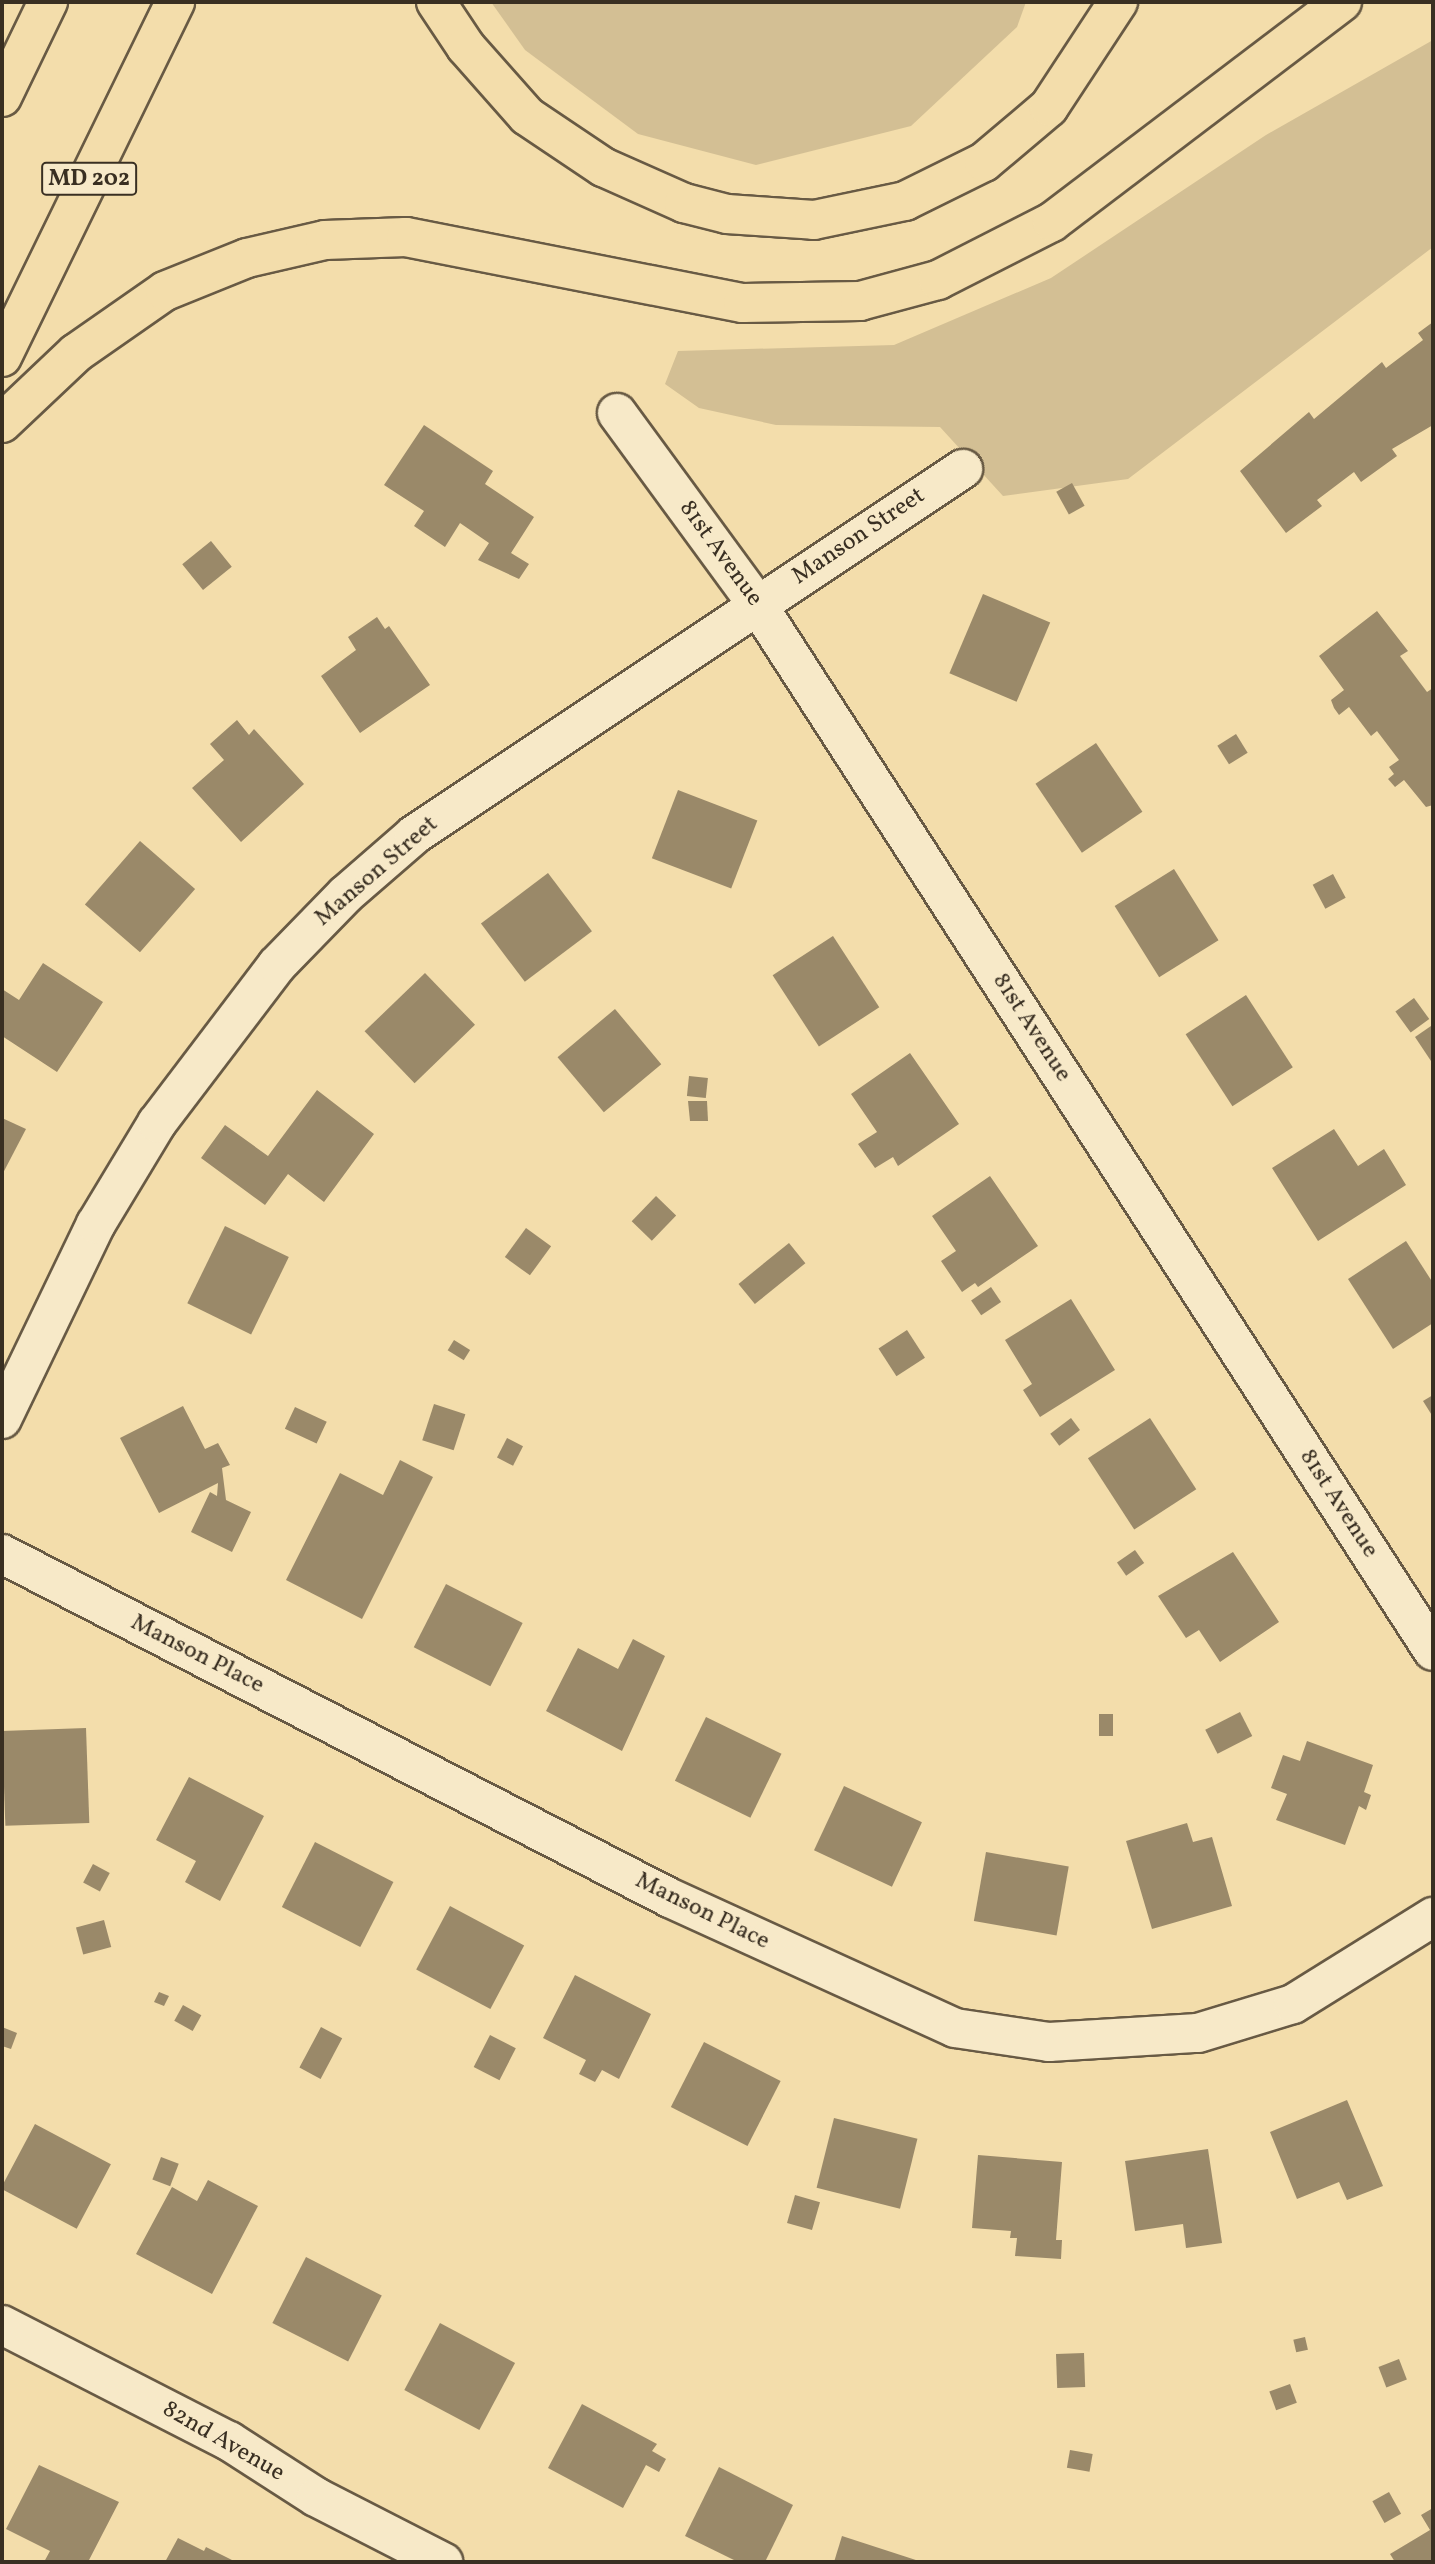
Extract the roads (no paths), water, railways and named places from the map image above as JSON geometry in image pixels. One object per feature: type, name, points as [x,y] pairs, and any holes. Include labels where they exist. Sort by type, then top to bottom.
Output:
[{"type":"main road","points":[[2,97],[48,2]]},
{"type":"main road","name":"MD 202","points":[[2,357],[175,2]]},
{"type":"main road","points":[[436,2],[487,74],[527,116],[603,167],[684,203],[727,214],[814,220],[905,201],[984,162],[1049,107],[1118,2]]},
{"type":"main road","points":[[2,423],[76,353],[165,291],[204,272],[312,242],[406,237],[698,296],[781,306],[860,301],[938,280],[1052,222],[1342,2]]},
{"type":"street","name":"81st Avenue","points":[[617,413],[757,604],[1433,1651]]},
{"type":"street","name":"Manson Street","points":[[2,1419],[96,1224],[157,1123],[277,965],[414,835],[963,469]]},
{"type":"street","name":"Manson Place","points":[[2,1554],[670,1898],[956,2028],[1049,2042],[1198,2033],[1293,2004],[1433,1917]]},
{"type":"street","name":"82nd Avenue","points":[[2,2325],[229,2441],[316,2497],[443,2562]]}]
